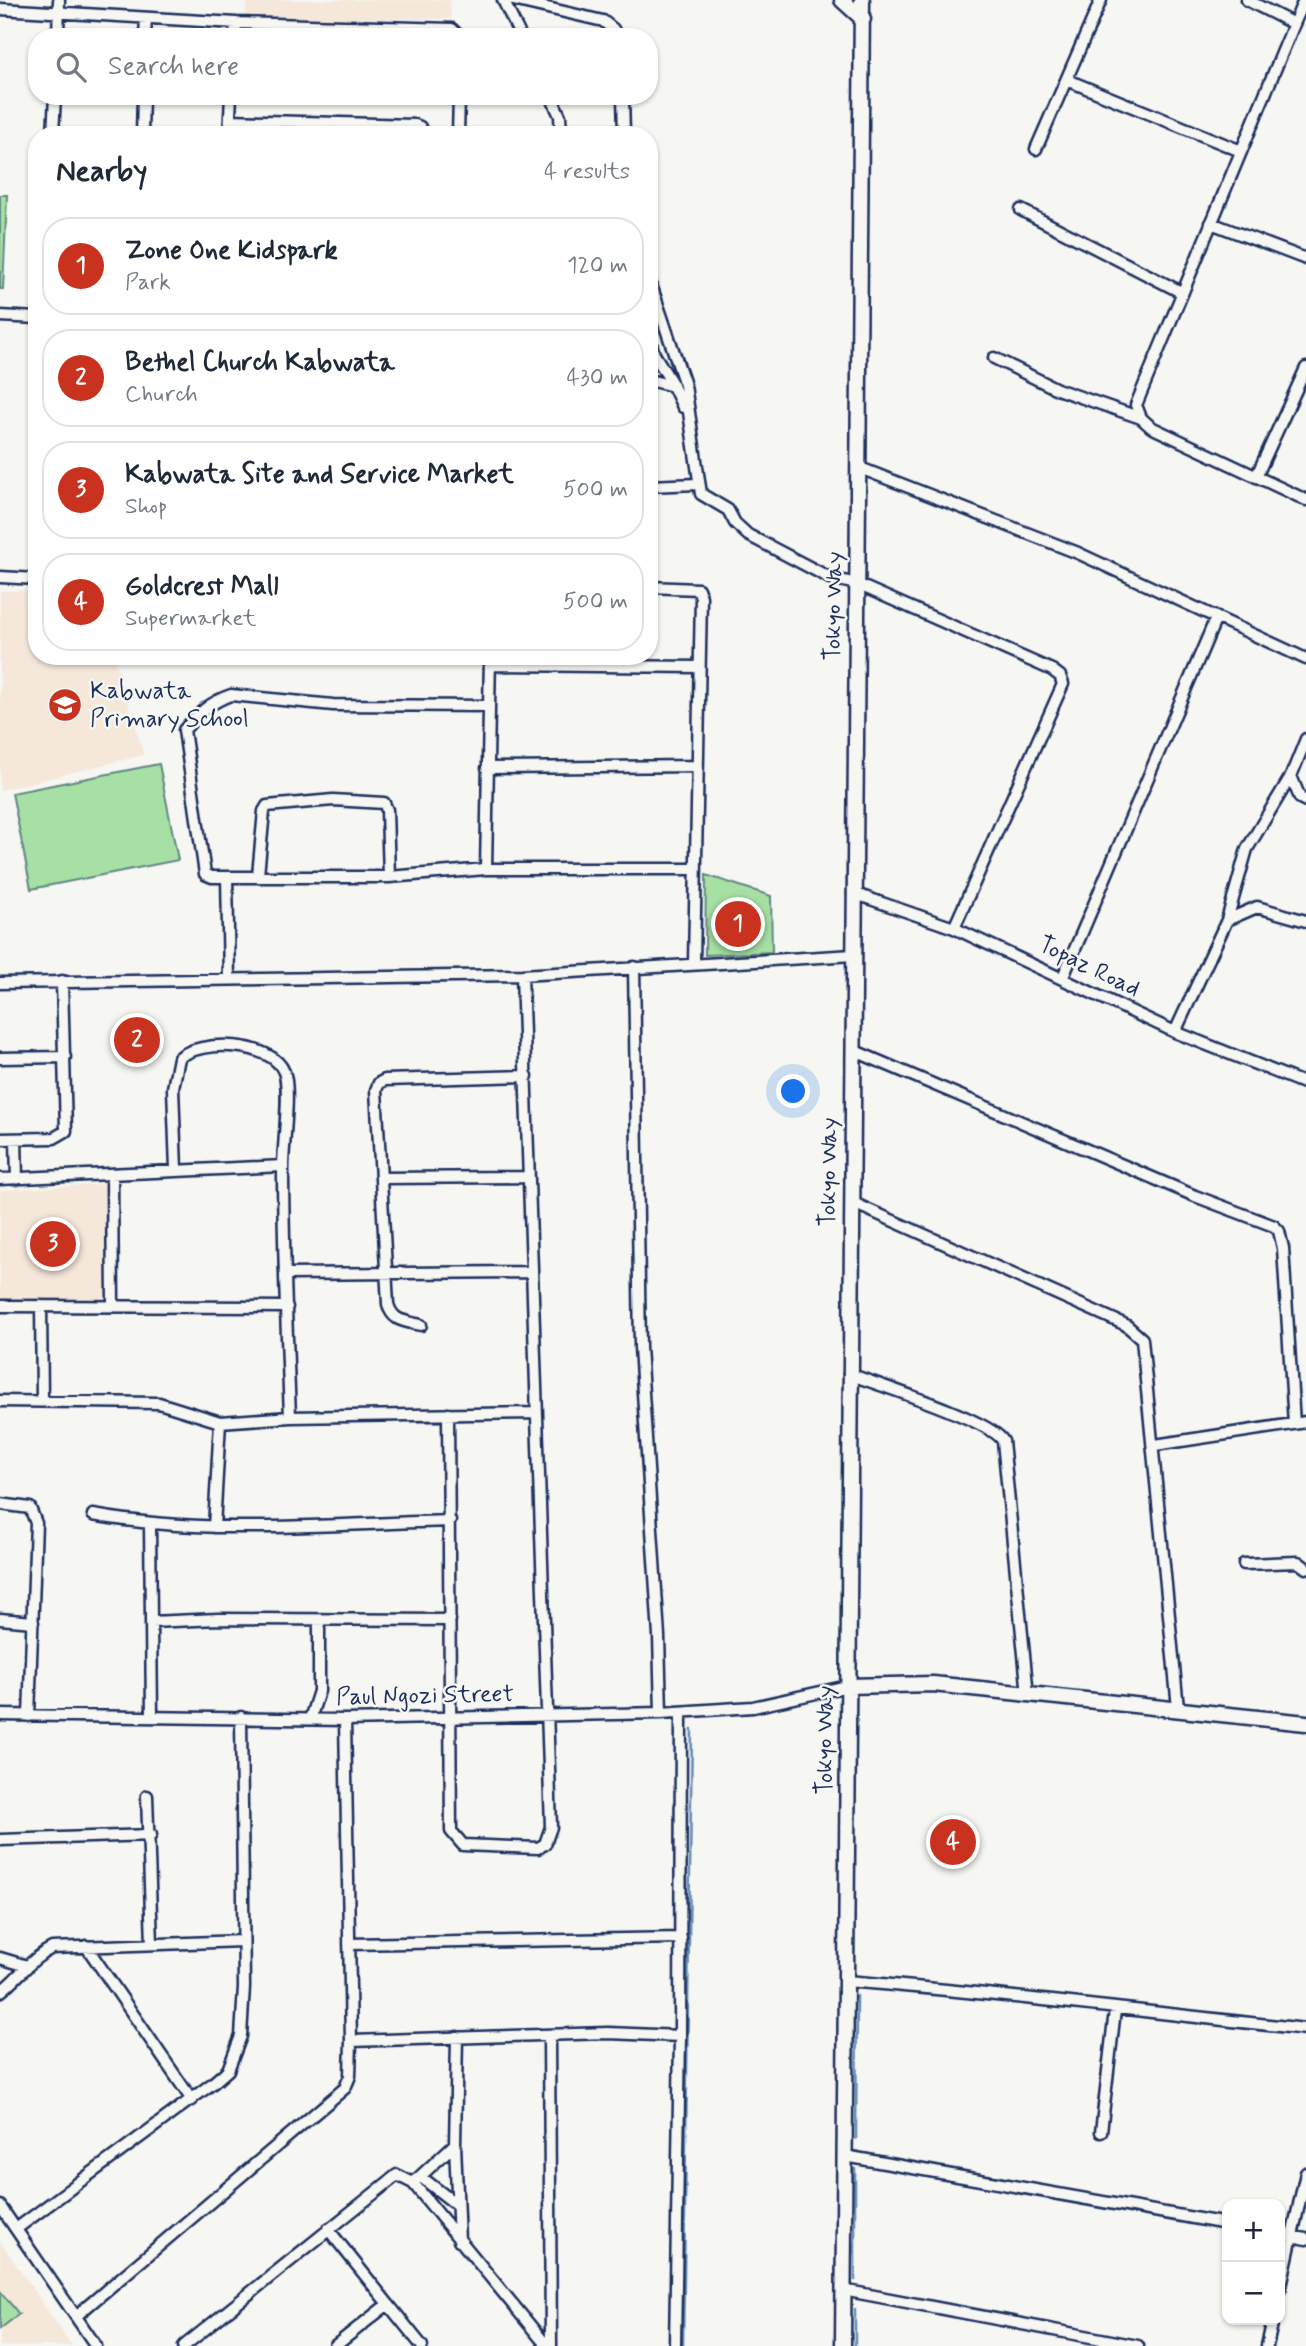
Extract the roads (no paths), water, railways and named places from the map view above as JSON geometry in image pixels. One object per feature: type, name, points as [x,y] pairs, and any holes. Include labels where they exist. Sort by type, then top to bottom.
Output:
[{"type":"main road","points":[[842,0],[863,19]]},
{"type":"main road","name":"Tokyo Way","points":[[843,2346],[862,0]]},
{"type":"main road","points":[[848,1686],[933,1684],[1306,1723]]},
{"type":"street","points":[[58,28],[59,0]]},
{"type":"street","points":[[503,0],[517,28]]},
{"type":"street","points":[[513,0],[603,21],[612,28]]},
{"type":"street","points":[[1037,149],[1101,0]]},
{"type":"street","points":[[1247,0],[1293,24]]},
{"type":"street","points":[[1140,418],[1136,405],[1138,393],[1304,0]]},
{"type":"street","points":[[0,9],[236,23],[416,28]]},
{"type":"street","points":[[145,28],[146,18]]},
{"type":"street","points":[[236,23],[236,28]]},
{"type":"street","points":[[1067,80],[1241,151]]},
{"type":"street","points":[[53,126],[55,105]]},
{"type":"street","points":[[142,126],[143,105]]},
{"type":"street","points":[[230,126],[231,105]]},
{"type":"street","points":[[458,126],[459,105]]},
{"type":"street","points":[[555,105],[561,126]]},
{"type":"street","points":[[623,105],[624,126]]},
{"type":"street","points":[[230,120],[418,126]]},
{"type":"street","points":[[1021,210],[1181,292]]},
{"type":"street","points":[[1211,223],[1306,259]]},
{"type":"street","points":[[658,306],[685,385],[697,484],[701,494],[728,510],[735,523],[748,535],[830,578],[857,584],[1052,670],[1060,676],[1063,684],[954,928]]},
{"type":"street","points":[[0,316],[28,318]]},
{"type":"street","points":[[994,358],[1057,389],[1140,418],[1166,435],[1306,500]]},
{"type":"street","points":[[658,361],[673,386],[690,427]]},
{"type":"street","points":[[1256,477],[1306,368]]},
{"type":"street","points":[[658,382],[673,386]]},
{"type":"street","points":[[860,468],[1078,553],[1306,659]]},
{"type":"street","points":[[658,486],[697,484]]},
{"type":"street","points":[[0,577],[28,579]]},
{"type":"street","points":[[658,587],[691,586],[698,589],[701,597],[694,963]]},
{"type":"street","points":[[1063,977],[1216,618]]},
{"type":"street","points":[[486,869],[490,665]]},
{"type":"street","points":[[629,665],[699,667]]},
{"type":"street","points":[[489,706],[333,705],[231,695],[209,705],[184,730],[205,874],[228,877],[389,877],[486,869],[696,869]]},
{"type":"street","points":[[1175,1032],[1227,920],[1248,849],[1291,776],[1306,739]]},
{"type":"street","points":[[487,768],[697,766]]},
{"type":"street","points":[[1291,776],[1300,798],[1306,801]]},
{"type":"street","points":[[258,875],[264,811],[267,806],[333,800],[384,803],[387,810],[389,877]]},
{"type":"street","points":[[228,877],[229,979]]},
{"type":"street","name":"Topaz Road","points":[[853,893],[954,928],[1175,1032],[1306,1084]]},
{"type":"street","points":[[1227,920],[1256,907],[1306,921]]},
{"type":"street","points":[[0,983],[522,975],[854,955]]},
{"type":"street","points":[[634,967],[640,1347],[650,1472],[661,1713]]},
{"type":"street","points":[[448,1414],[451,1718],[449,1818],[455,1840],[463,1845],[538,1848],[545,1844],[551,1827],[522,975]]},
{"type":"street","points":[[0,1139],[54,1138],[64,1134],[62,981]]},
{"type":"street","points":[[176,1169],[173,1088],[179,1058],[186,1051],[205,1046],[230,1046],[255,1051],[282,1067],[286,1076],[283,1166],[290,1417]]},
{"type":"street","points":[[855,1051],[1195,1196],[1274,1226],[1279,1231],[1283,1248],[1294,1424]]},
{"type":"street","points":[[0,1058],[65,1058]]},
{"type":"street","points":[[421,1325],[397,1320],[390,1314],[376,1090],[379,1083],[385,1080],[527,1076]]},
{"type":"street","points":[[16,1139],[17,1179]]},
{"type":"street","points":[[0,1179],[283,1166]]},
{"type":"street","points":[[112,1174],[113,1306]]},
{"type":"street","points":[[381,1178],[529,1177]]},
{"type":"street","points":[[851,1202],[1132,1329],[1142,1339],[1155,1445],[1178,1708]]},
{"type":"street","points":[[286,1274],[531,1272]]},
{"type":"street","points":[[0,1306],[287,1307]]},
{"type":"street","points":[[41,1306],[43,1400]]},
{"type":"street","points":[[849,1374],[962,1417],[1000,1435],[1003,1441],[1028,1695]]},
{"type":"street","points":[[0,1401],[159,1403],[220,1422],[290,1417],[535,1413]]},
{"type":"street","points":[[214,1527],[220,1422]]},
{"type":"street","points":[[1155,1445],[1306,1422]]},
{"type":"street","points":[[0,1504],[22,1505],[34,1513],[29,1716]]},
{"type":"street","points":[[93,1515],[150,1525],[214,1527],[450,1521]]},
{"type":"street","points":[[150,1525],[152,1716]]},
{"type":"street","points":[[1244,1564],[1298,1562],[1306,1568]]},
{"type":"street","points":[[0,1619],[33,1622]]},
{"type":"street","points":[[151,1622],[218,1619],[450,1620]]},
{"type":"street","points":[[310,1719],[319,1691],[318,1621]]},
{"type":"street","name":"Paul Ngozi Street","points":[[0,1715],[345,1720],[661,1713],[753,1707],[848,1686]]},
{"type":"street","points":[[675,2346],[681,1938],[681,1712]]},
{"type":"street","points":[[16,2228],[192,2100],[228,2070],[241,2036],[241,1717]]},
{"type":"street","points":[[76,2316],[345,2088],[350,2076],[351,2041],[345,1720]]},
{"type":"street","points":[[148,1796],[152,1944]]},
{"type":"street","points":[[0,1840],[151,1835]]},
{"type":"street","points":[[349,1944],[681,1938]]},
{"type":"street","points":[[0,1992],[39,1954],[52,1948],[242,1941]]},
{"type":"street","points":[[86,1946],[192,2100]]},
{"type":"street","points":[[0,1958],[27,1966]]},
{"type":"street","points":[[846,1981],[1002,1994],[1115,2010],[1306,2029]]},
{"type":"street","points":[[1101,2132],[1115,2010]]},
{"type":"street","points":[[351,2041],[608,2034],[680,2036]]},
{"type":"street","points":[[549,2036],[549,2346]]},
{"type":"street","points":[[457,2037],[455,2144],[460,2241]]},
{"type":"street","points":[[417,2180],[455,2144]]},
{"type":"street","points":[[845,2156],[1222,2223]]},
{"type":"street","points":[[1285,2268],[1306,2173]]},
{"type":"street","points":[[184,2346],[391,2178],[397,2175],[417,2180],[457,2205]]},
{"type":"street","points":[[417,2180],[460,2241],[549,2346]]},
{"type":"street","points":[[0,2206],[96,2346]]},
{"type":"street","points":[[328,2229],[422,2346]]},
{"type":"street","points":[[1285,2235],[1306,2239]]},
{"type":"street","points":[[843,2290],[1138,2346]]},
{"type":"street","points":[[335,2346],[388,2304]]},
{"type":"street","points":[[1268,2346],[1272,2325]]},
{"type":"waterway","points":[[683,2346],[692,1729]]},
{"type":"waterway","points":[[856,2139],[857,1996]]},
{"type":"waterway","points":[[855,2169],[855,2280]]},
{"type":"waterway","points":[[855,2309],[855,2346]]},
{"type":"place","name":"Kabwata Primary School","points":[[65,705]]},
{"type":"place","name":"Zone One Kidspark","points":[[738,924]]},
{"type":"place","name":"Bethel Church Kabwata","points":[[137,1040]]},
{"type":"place","name":"Kabwata Site and Service Market","points":[[53,1244]]},
{"type":"place","name":"Goldcrest Mall","points":[[953,1842]]}]
